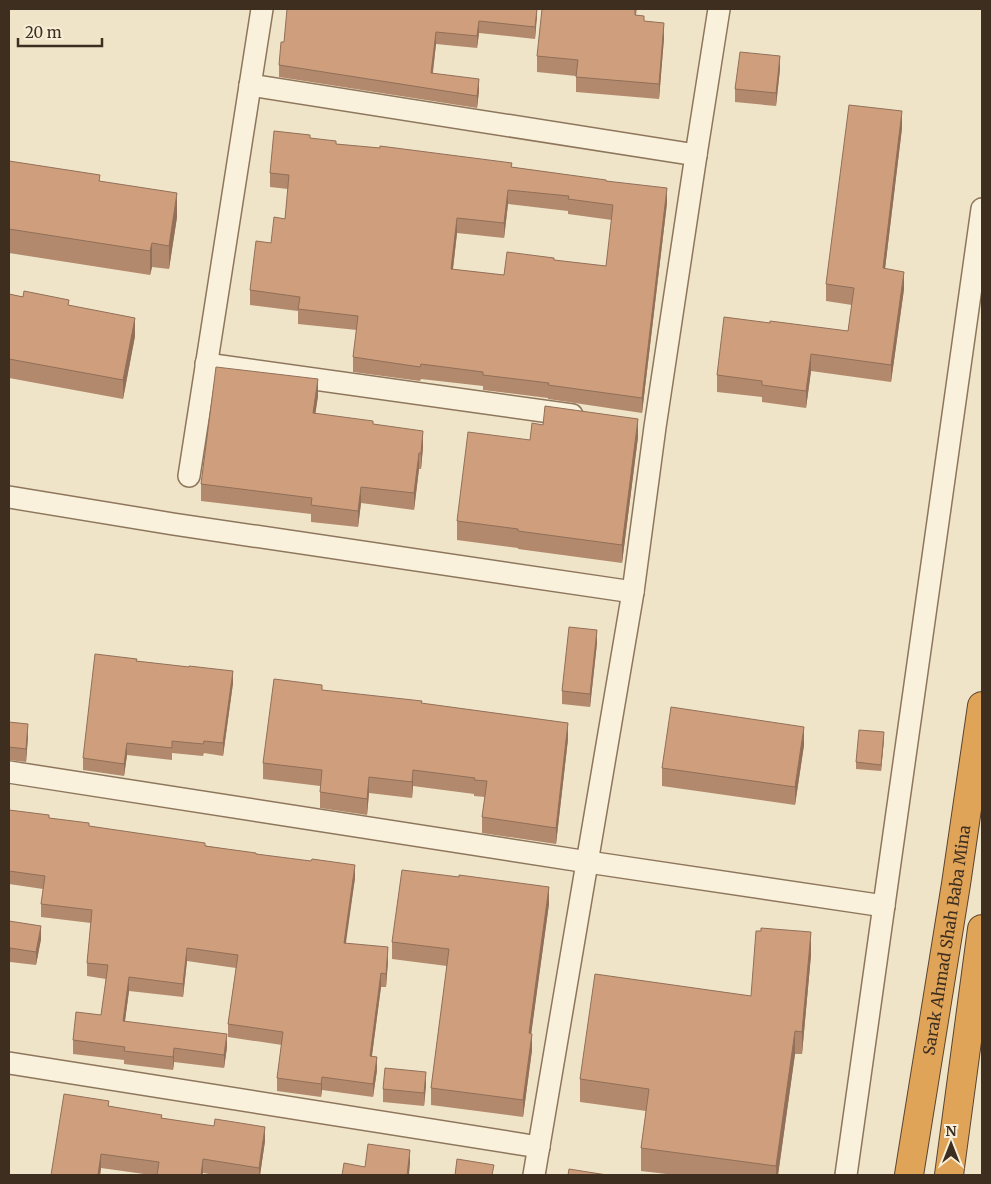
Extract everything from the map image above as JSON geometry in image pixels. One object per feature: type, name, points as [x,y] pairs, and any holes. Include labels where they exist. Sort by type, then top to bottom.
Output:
[{"type":"highway","name":"Sarak Ahmad Shah Baba Mina","points":[[910,1175],[982,706]]},
{"type":"highway","points":[[949,1175],[982,929]]},
{"type":"street","points":[[189,476],[262,9]]},
{"type":"street","points":[[534,1175],[633,592],[646,426],[696,155],[719,9]]},
{"type":"street","points":[[250,86],[696,155]]},
{"type":"street","points":[[846,1175],[982,209]]},
{"type":"street","points":[[206,364],[587,417]]},
{"type":"street","points":[[9,497],[202,528],[633,592]]},
{"type":"street","points":[[9,772],[884,906]]},
{"type":"street","points":[[9,1063],[539,1146]]},
{"type":"building","points":[[287,9],[537,9],[535,27],[479,21],[477,36],[436,32],[431,73],[479,79],[477,96],[279,65],[281,42],[284,42]]},
{"type":"building","points":[[542,9],[635,9],[635,15],[644,16],[644,21],[664,23],[659,84],[576,77],[578,60],[537,56]]},
{"type":"building","points":[[740,52],[780,56],[776,93],[735,89]]},
{"type":"building","points":[[849,105],[902,111],[883,268],[904,272],[891,365],[811,354],[806,391],[762,385],[762,381],[717,375],[724,317],[848,331],[854,288],[826,284]]},
{"type":"building","points":[[274,131],[310,135],[310,138],[336,141],[336,144],[380,148],[380,146],[512,163],[511,167],[667,188],[642,398],[548,385],[549,383],[483,375],[483,372],[421,364],[420,367],[353,357],[358,316],[298,309],[300,297],[250,290],[256,241],[271,243],[274,217],[285,219],[289,175],[270,173]],"holes":[[[508,190],[569,196],[568,199],[613,205],[606,266],[507,252],[504,275],[451,269],[457,218],[504,223]]]},
{"type":"building","points":[[9,161],[100,175],[99,181],[177,193],[169,246],[152,243],[150,251],[9,229]]},
{"type":"building","points":[[24,291],[69,300],[68,305],[135,318],[123,380],[9,359],[9,294],[23,297]]},
{"type":"building","points":[[216,367],[318,379],[313,413],[373,421],[373,424],[423,431],[414,493],[361,487],[358,511],[311,505],[312,498],[201,484]]},
{"type":"building","points":[[545,406],[638,419],[622,545],[457,521],[468,432],[530,440],[532,423],[543,425]]},
{"type":"building","points":[[569,627],[597,630],[590,694],[562,691]]},
{"type":"building","points":[[95,654],[137,659],[136,661],[233,671],[223,743],[204,741],[203,744],[172,741],[172,748],[127,743],[124,764],[83,758]]},
{"type":"building","points":[[274,679],[322,685],[322,690],[422,701],[421,703],[568,723],[556,828],[482,817],[487,781],[474,780],[475,778],[413,770],[412,782],[369,777],[367,799],[320,792],[322,770],[263,763]]},
{"type":"building","points":[[671,707],[804,727],[795,787],[662,768]]},
{"type":"building","points":[[9,722],[28,724],[26,749],[9,747]]},
{"type":"building","points":[[859,730],[884,732],[881,765],[856,762]]},
{"type":"building","points":[[9,810],[89,823],[89,826],[205,843],[205,846],[311,861],[312,859],[355,865],[344,943],[388,947],[386,974],[381,973],[370,1056],[377,1057],[373,1084],[322,1077],[321,1084],[277,1078],[283,1032],[228,1024],[238,955],[187,948],[183,984],[129,977],[123,1021],[227,1034],[224,1055],[174,1048],[173,1057],[124,1051],[125,1047],[73,1040],[76,1012],[101,1015],[108,965],[87,963],[92,910],[41,904],[45,876],[9,871]]},
{"type":"building","points":[[402,870],[459,877],[459,875],[549,887],[529,1033],[532,1034],[523,1100],[431,1088],[449,949],[392,942]]},
{"type":"building","points":[[9,921],[41,926],[36,952],[10,948],[9,960]]},
{"type":"building","points":[[761,928],[811,932],[802,1032],[795,1031],[776,1166],[641,1148],[649,1089],[580,1079],[595,974],[751,996],[756,931],[761,931]]},
{"type":"building","points":[[385,1068],[426,1072],[424,1093],[383,1089]]},
{"type":"building","points":[[64,1094],[109,1101],[108,1106],[162,1115],[161,1118],[214,1126],[215,1119],[265,1127],[259,1168],[203,1159],[201,1175],[157,1175],[159,1162],[101,1154],[98,1175],[51,1175]]},
{"type":"building","points":[[368,1144],[410,1150],[407,1175],[342,1175],[344,1163],[365,1167]]},
{"type":"building","points":[[457,1159],[494,1165],[492,1175],[455,1175]]},
{"type":"building","points":[[569,1169],[607,1175],[568,1175]]}]
